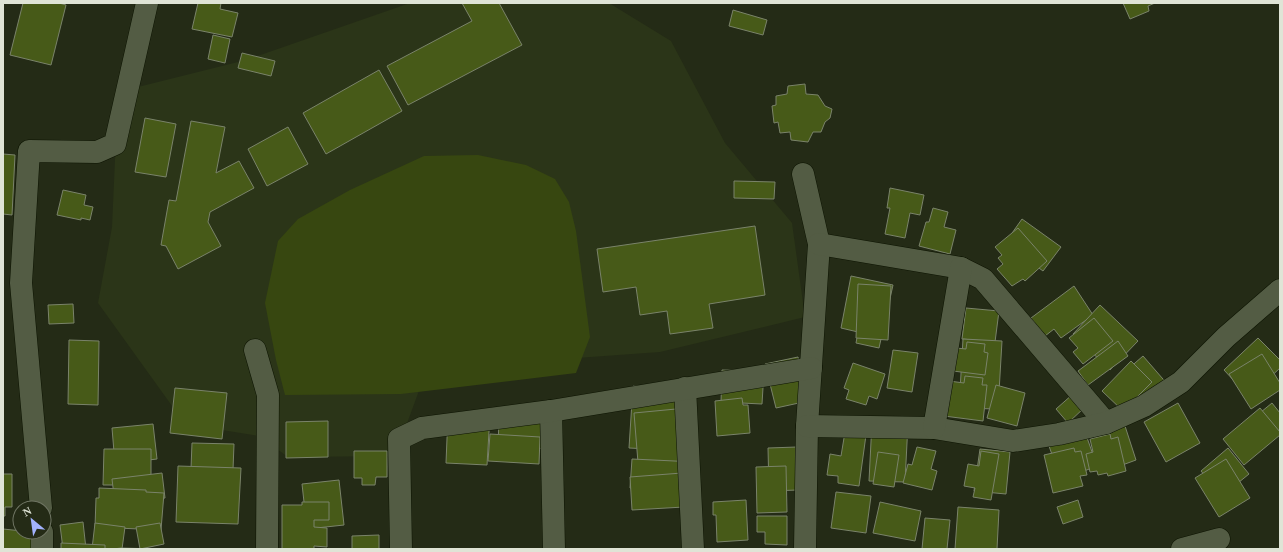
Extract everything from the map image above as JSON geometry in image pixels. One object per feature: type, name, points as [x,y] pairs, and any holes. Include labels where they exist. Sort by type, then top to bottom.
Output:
[{"type":"street","points":[[40,500],[21,283],[29,151],[97,152],[115,144],[147,3]]},
{"type":"street","points":[[803,174],[819,244],[807,426],[805,549]]},
{"type":"street","points":[[819,244],[961,268],[983,280],[1106,423]]},
{"type":"street","points":[[934,428],[961,268]]},
{"type":"street","points":[[807,426],[934,428],[1013,441],[1059,434],[1106,423],[1144,406],[1181,382],[1226,337],[1280,290]]},
{"type":"street","points":[[256,350],[268,395],[268,549]]},
{"type":"street","points":[[401,549],[399,439],[422,428],[551,411],[811,368]]},
{"type":"street","points":[[685,388],[693,549]]},
{"type":"street","points":[[551,411],[554,549]]},
{"type":"street","points":[[1182,549],[1219,539]]},
{"type":"shaded area","points":[[410,3],[609,3],[671,41],[725,143],[792,223],[805,317],[660,352],[535,361],[420,388],[395,456],[288,457],[259,436],[185,424],[98,303],[112,227],[118,92],[246,60]]},
{"type":"green space","points":[[478,155],[526,165],[555,179],[569,202],[576,231],[590,337],[576,373],[401,394],[285,395],[276,360],[265,303],[278,241],[298,219],[350,190],[424,156]]},
{"type":"building","points":[[23,3],[59,3],[66,5],[51,65],[10,55]]},
{"type":"building","points":[[198,3],[221,3],[220,9],[238,13],[232,37],[192,29]]},
{"type":"building","points":[[462,3],[499,3],[522,45],[408,105],[387,66],[472,21]]},
{"type":"building","points":[[1123,3],[1155,3],[1148,6],[1149,11],[1130,19]]},
{"type":"building","points":[[733,10],[767,20],[763,35],[729,26]]},
{"type":"building","points":[[213,35],[230,39],[225,63],[208,59]]},
{"type":"building","points":[[242,53],[275,61],[271,76],[238,68]]},
{"type":"building","points":[[379,70],[402,111],[326,154],[303,113]]},
{"type":"building","points":[[805,84],[806,94],[818,95],[825,106],[832,109],[830,118],[825,122],[821,132],[813,132],[808,142],[791,140],[790,132],[780,133],[778,122],[774,123],[772,106],[776,105],[776,96],[787,94],[788,86]]},
{"type":"building","points":[[145,118],[176,124],[166,177],[135,172]]},
{"type":"building","points":[[191,121],[225,127],[216,173],[239,161],[254,188],[210,212],[208,222],[221,246],[178,269],[166,246],[161,245],[169,200],[176,201]]},
{"type":"building","points":[[288,127],[308,164],[267,186],[248,149]]},
{"type":"building","points":[[3,154],[15,155],[12,215],[3,214]]},
{"type":"building","points":[[734,181],[775,182],[774,199],[734,198]]},
{"type":"building","points":[[890,188],[924,195],[920,215],[910,213],[905,238],[885,234],[890,208],[887,208]]},
{"type":"building","points":[[63,190],[86,195],[84,205],[93,207],[90,220],[81,218],[81,220],[57,215]]},
{"type":"building","points":[[933,208],[948,212],[944,227],[956,230],[950,254],[919,246],[926,222],[929,222]]},
{"type":"building","points":[[1022,219],[1061,247],[1043,271],[1005,243]]},
{"type":"building","points":[[755,226],[765,295],[709,304],[713,328],[670,334],[667,311],[640,315],[636,287],[603,292],[597,249]]},
{"type":"building","points":[[1018,228],[1047,261],[1025,281],[1023,279],[1012,286],[997,269],[1003,264],[998,258],[1002,255],[995,247]]},
{"type":"building","points":[[851,276],[893,285],[879,348],[856,343],[858,332],[841,328]]},
{"type":"building","points":[[858,284],[891,286],[888,340],[856,338]]},
{"type":"building","points":[[1074,286],[1093,315],[1061,338],[1054,329],[1045,336],[1031,318]]},
{"type":"building","points":[[73,304],[74,323],[49,324],[48,305]]},
{"type":"building","points":[[1100,305],[1138,341],[1110,370],[1073,334]]},
{"type":"building","points":[[966,308],[999,311],[995,342],[962,339]]},
{"type":"building","points":[[1094,318],[1113,341],[1083,364],[1073,352],[1078,348],[1069,338]]},
{"type":"building","points":[[1258,338],[1280,360],[1280,368],[1249,397],[1224,370]]},
{"type":"building","points":[[963,339],[1002,341],[998,409],[959,408]]},
{"type":"building","points":[[69,340],[99,341],[98,405],[68,404]]},
{"type":"building","points":[[1118,341],[1128,356],[1088,385],[1078,371]]},
{"type":"building","points":[[967,342],[985,344],[984,352],[988,353],[985,375],[953,371],[956,348],[966,349]]},
{"type":"building","points":[[893,350],[918,353],[912,392],[887,388]]},
{"type":"building","points":[[1262,354],[1280,383],[1280,390],[1251,409],[1229,374]]},
{"type":"building","points":[[1143,356],[1169,386],[1138,413],[1111,384]]},
{"type":"building","points":[[798,357],[808,401],[776,408],[765,364]]},
{"type":"building","points":[[1131,361],[1152,382],[1123,411],[1102,391]]},
{"type":"building","points":[[853,363],[885,374],[877,399],[869,396],[866,405],[846,399],[849,390],[844,388]]},
{"type":"building","points":[[722,370],[764,371],[762,404],[721,402]]},
{"type":"building","points":[[965,376],[983,378],[982,385],[987,385],[983,421],[944,416],[949,381],[964,383]]},
{"type":"building","points":[[996,385],[1025,393],[1017,426],[987,418]]},
{"type":"building","points":[[633,386],[694,388],[691,451],[629,448]]},
{"type":"building","points":[[175,388],[227,393],[222,439],[170,433]]},
{"type":"building","points":[[1073,394],[1085,407],[1068,423],[1056,409]]},
{"type":"building","points":[[742,398],[743,405],[748,405],[750,433],[717,436],[715,401]]},
{"type":"building","points":[[1178,403],[1200,443],[1166,462],[1144,422]]},
{"type":"building","points":[[1272,403],[1280,413],[1280,429],[1249,455],[1233,435]]},
{"type":"building","points":[[1260,408],[1280,432],[1280,435],[1244,465],[1223,439]]},
{"type":"building","points":[[676,409],[682,471],[639,475],[634,413]]},
{"type":"building","points":[[448,414],[490,415],[487,465],[446,463]]},
{"type":"building","points":[[499,418],[554,421],[553,449],[498,447]]},
{"type":"building","points":[[328,421],[328,457],[286,458],[286,422]]},
{"type":"building","points":[[872,422],[908,423],[905,482],[869,481]]},
{"type":"building","points":[[153,424],[157,459],[115,464],[112,428]]},
{"type":"building","points":[[1125,426],[1136,460],[1106,471],[1094,436]]},
{"type":"building","points":[[845,432],[866,435],[859,486],[838,483],[838,476],[827,475],[830,454],[841,456]]},
{"type":"building","points":[[1085,432],[1097,466],[1061,480],[1049,446]]},
{"type":"building","points":[[490,434],[540,437],[539,464],[488,461]]},
{"type":"building","points":[[1110,434],[1111,439],[1118,437],[1126,471],[1108,476],[1107,473],[1098,475],[1097,471],[1090,472],[1086,454],[1093,452],[1090,439]]},
{"type":"building","points":[[192,443],[234,444],[232,495],[190,494]]},
{"type":"building","points":[[797,447],[798,490],[769,491],[768,448]]},
{"type":"building","points":[[917,447],[936,451],[931,469],[937,471],[932,490],[903,483],[908,464],[912,465]]},
{"type":"building","points":[[1074,448],[1075,452],[1081,451],[1087,475],[1080,476],[1083,486],[1053,493],[1044,455]]},
{"type":"building","points":[[1228,448],[1249,474],[1222,496],[1201,471]]},
{"type":"building","points":[[104,449],[151,449],[151,485],[103,485]]},
{"type":"building","points":[[980,449],[1010,452],[1006,494],[974,491]]},
{"type":"building","points":[[354,451],[387,451],[387,477],[376,477],[375,485],[362,485],[362,478],[354,478]]},
{"type":"building","points":[[981,451],[999,454],[991,500],[973,497],[975,488],[964,486],[968,464],[979,466]]},
{"type":"building","points":[[878,452],[899,455],[894,487],[873,484]]},
{"type":"building","points":[[632,459],[696,462],[694,491],[630,488]]},
{"type":"building","points":[[1226,459],[1250,498],[1219,517],[1195,478]]},
{"type":"building","points":[[178,466],[241,468],[238,524],[176,522]]},
{"type":"building","points":[[786,466],[787,512],[757,513],[756,467]]},
{"type":"building","points":[[162,473],[165,498],[115,504],[112,479]]},
{"type":"building","points":[[682,473],[684,507],[632,510],[630,477]]},
{"type":"building","points":[[3,474],[12,474],[12,507],[5,507],[5,516],[3,516]]},
{"type":"building","points":[[339,480],[344,525],[307,529],[302,484]]},
{"type":"building","points":[[99,488],[146,490],[146,492],[164,493],[161,530],[95,527],[96,498],[99,498]]},
{"type":"building","points":[[836,492],[871,496],[866,533],[831,528]]},
{"type":"building","points":[[746,500],[748,540],[717,542],[716,515],[713,515],[713,502]]},
{"type":"building","points":[[1078,500],[1083,517],[1063,524],[1057,507]]},
{"type":"building","points":[[302,502],[329,502],[329,520],[314,520],[314,527],[327,528],[327,547],[314,546],[314,549],[282,549],[282,505],[302,505]]},
{"type":"building","points":[[880,502],[921,511],[915,541],[873,533]]},
{"type":"building","points":[[958,507],[999,510],[997,549],[955,549]]},
{"type":"building","points":[[757,516],[787,516],[787,545],[765,544],[765,532],[757,532]]},
{"type":"building","points":[[925,518],[950,520],[947,549],[922,549]]},
{"type":"building","points":[[83,522],[86,549],[63,549],[60,525]]},
{"type":"building","points":[[95,523],[125,527],[122,549],[92,549]]},
{"type":"building","points":[[160,523],[164,544],[140,549],[136,527]]},
{"type":"building","points":[[3,529],[12,530],[12,540],[32,540],[32,549],[3,549]]},
{"type":"building","points":[[379,535],[379,549],[352,549],[352,536]]},
{"type":"building","points":[[61,543],[105,545],[105,549],[61,549]]},
{"type":"building","points":[[121,548],[158,549],[113,549]]}]
